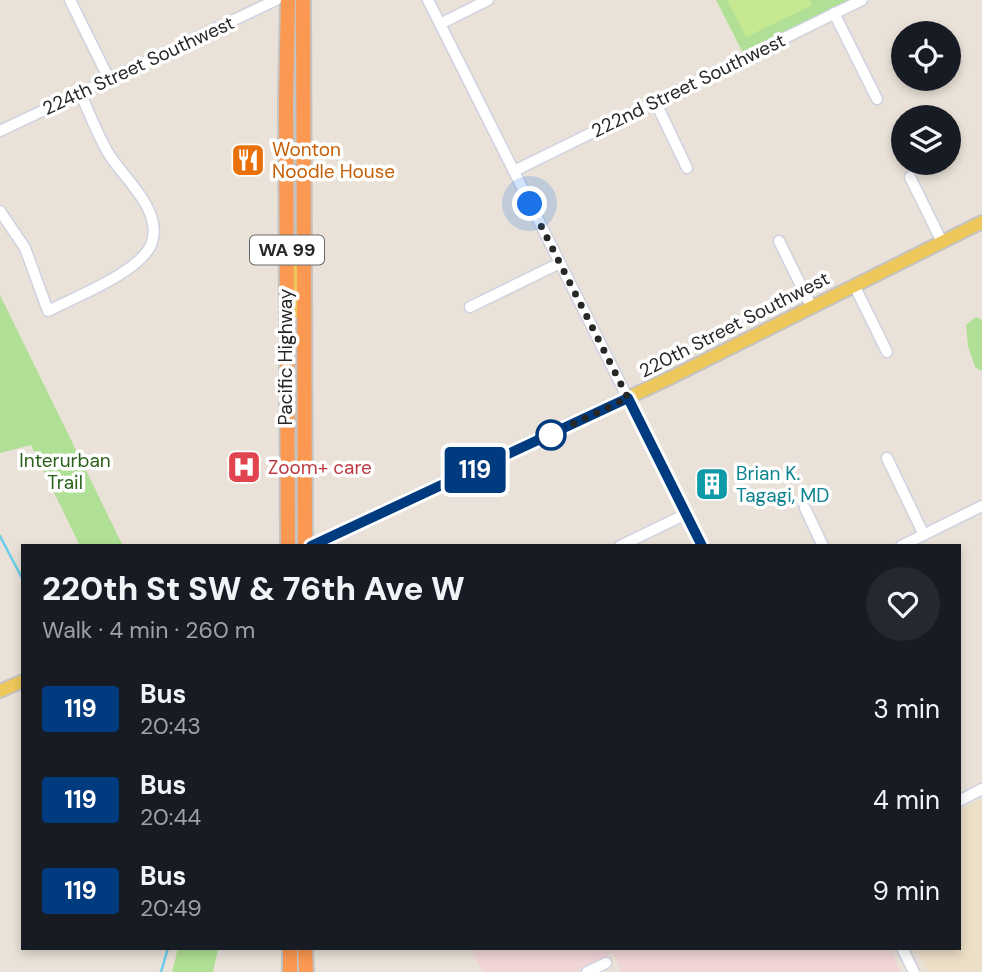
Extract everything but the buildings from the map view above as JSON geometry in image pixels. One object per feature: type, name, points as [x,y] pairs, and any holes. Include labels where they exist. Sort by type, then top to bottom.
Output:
[{"type":"highway","name":"Pacific Highway","points":[[288,0],[288,544]]},
{"type":"highway","name":"Pacific Highway","points":[[303,0],[305,544]]},
{"type":"highway","points":[[290,950],[290,972]]},
{"type":"highway","points":[[305,950],[306,972]]},
{"type":"main road","name":"220th Street Southwest","points":[[315,544],[628,398],[982,222]]},
{"type":"main road","points":[[286,244],[295,258],[297,310],[304,316]]},
{"type":"main road","points":[[0,691],[21,682]]},
{"type":"street","points":[[70,0],[109,79]]},
{"type":"street","name":"224th Street Southwest","points":[[0,131],[276,0]]},
{"type":"street","points":[[428,0],[701,544]]},
{"type":"street","points":[[440,24],[488,0]]},
{"type":"street","name":"222nd Street Southwest","points":[[514,171],[862,0]]},
{"type":"street","points":[[834,13],[877,99]]},
{"type":"street","points":[[0,211],[25,248],[48,310],[117,275],[139,260],[150,245],[153,228],[149,210],[106,149],[80,93]]},
{"type":"street","points":[[655,101],[687,168]]},
{"type":"street","points":[[910,177],[942,242]]},
{"type":"street","points":[[779,241],[811,306]]},
{"type":"street","points":[[470,307],[560,264]]},
{"type":"street","points":[[853,285],[887,352]]},
{"type":"street","points":[[887,458],[924,535]]},
{"type":"street","points":[[905,544],[982,506]]},
{"type":"street","points":[[805,508],[822,544]]},
{"type":"street","points":[[624,544],[686,514]]},
{"type":"street","points":[[961,800],[982,789]]},
{"type":"street","points":[[903,950],[914,972]]},
{"type":"street","points":[[587,972],[606,963]]},
{"type":"shaded area","points":[[982,799],[982,972],[928,972],[917,950],[961,950],[961,809]]},
{"type":"shaded area","points":[[472,950],[890,950],[901,972],[622,972],[613,953],[574,972],[483,972]]},
{"type":"green space","points":[[716,0],[851,0],[743,53]]},
{"type":"green space","points":[[727,0],[810,0],[813,5],[746,37]]},
{"type":"green space","name":"Interurban Trail","points":[[0,295],[122,544],[79,544],[31,445],[0,453]]},
{"type":"green space","points":[[976,317],[982,320],[982,371],[975,367],[968,346],[966,325]]},
{"type":"green space","points":[[178,950],[218,950],[213,972],[172,972]]},
{"type":"waterway","points":[[0,536],[21,576]]},
{"type":"waterway","points":[[161,972],[167,950]]},
{"type":"bus line","name":"119","points":[[315,544],[628,398],[701,544]]},
{"type":"place","name":"Wonton Noodle House","points":[[248,160]]},
{"type":"place","name":"Zoom+ care","points":[[244,467]]},
{"type":"place","name":"Brian K. Tagagi, MD","points":[[712,484]]},
{"type":"route","points":[[530,204],[628,398],[543,438],[551,435]]}]
